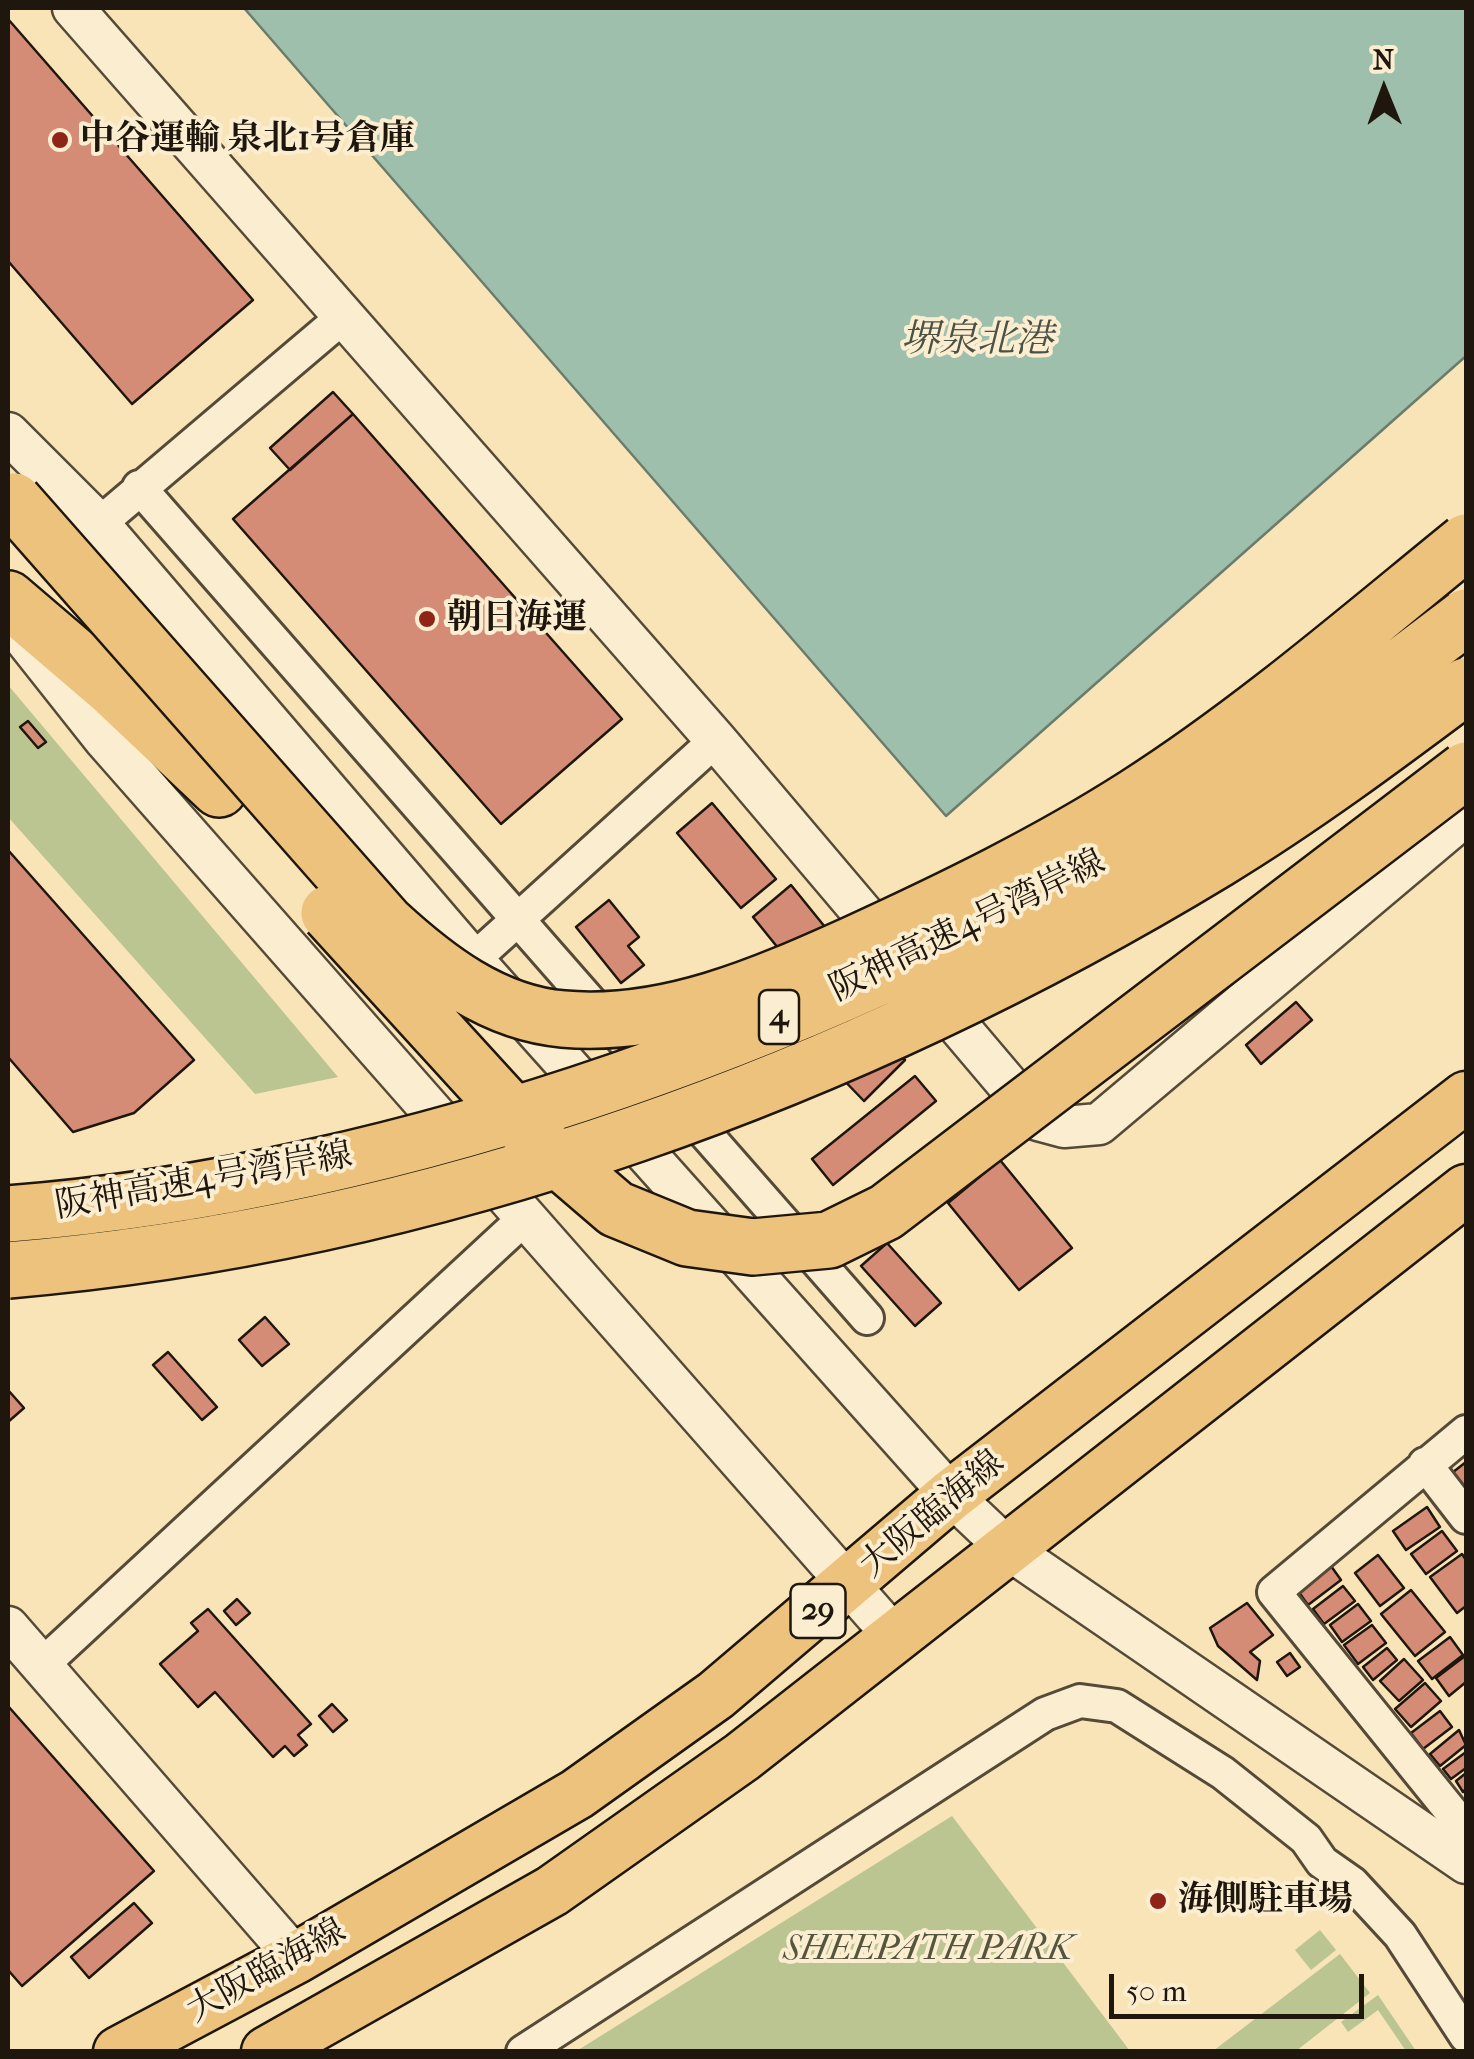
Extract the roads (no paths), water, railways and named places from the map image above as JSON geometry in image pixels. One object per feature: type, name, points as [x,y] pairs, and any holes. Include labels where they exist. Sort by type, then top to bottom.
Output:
[{"type":"highway","points":[[11,496],[386,923],[451,976],[490,999],[562,1019],[640,1016],[747,988],[917,915],[1027,859],[1136,796],[1232,728],[1466,542]]},
{"type":"highway","points":[[8,599],[111,687],[219,789],[466,1066],[583,1184],[616,1209],[651,1226],[687,1238],[753,1248],[828,1240],[886,1212],[1466,770]]},
{"type":"highway","name":"阪神高速4号湾岸線","points":[[8,1214],[235,1183],[388,1148],[540,1105],[695,1050],[856,986],[1024,908],[1185,816],[1341,712],[1466,617]]},
{"type":"highway","name":"阪神高速4号湾岸線","points":[[8,1270],[245,1237],[415,1199],[575,1154],[729,1099],[898,1028],[1060,949],[1219,858],[1371,757],[1466,686]]},
{"type":"main road","name":"大阪臨海線","points":[[119,2052],[296,1958],[576,1794],[716,1695],[951,1495],[1466,1097]]},
{"type":"main road","name":"大阪臨海線","points":[[267,2052],[552,1891],[742,1756],[1466,1190]]},
{"type":"street","points":[[73,8],[716,740],[1038,1120],[1064,1127],[1100,1124],[1466,815]]},
{"type":"street","points":[[99,524],[138,486],[343,317]]},
{"type":"street","points":[[8,432],[99,524],[473,960],[951,1495],[1008,1550],[1466,1863]]},
{"type":"street","points":[[138,486],[867,1318]]},
{"type":"street","points":[[8,617],[106,740],[894,1636]]},
{"type":"street","points":[[473,960],[716,740]]},
{"type":"street","points":[[41,1666],[526,1217]]},
{"type":"street","points":[[1466,1432],[1274,1592],[1466,1830]]},
{"type":"street","points":[[1425,1464],[1466,1517]]},
{"type":"street","points":[[8,1628],[296,1958]]},
{"type":"street","points":[[523,2052],[1046,1714],[1080,1701],[1116,1706],[1133,1714],[1224,1773],[1306,1839],[1322,1862],[1352,1883],[1400,1935],[1466,2036]]},
{"type":"water","name":"堺泉北港","points":[[244,8],[1466,8],[1466,356],[946,816]]},
{"type":"place","name":"中谷運輸 泉北1号倉庫","points":[[60,140]]},
{"type":"place","name":"朝日海運","points":[[427,619]]},
{"type":"place","name":"海側駐車場","points":[[1158,1901]]},
{"type":"park label","name":"SHEEPATH PARK","points":[[928,1950]]}]
